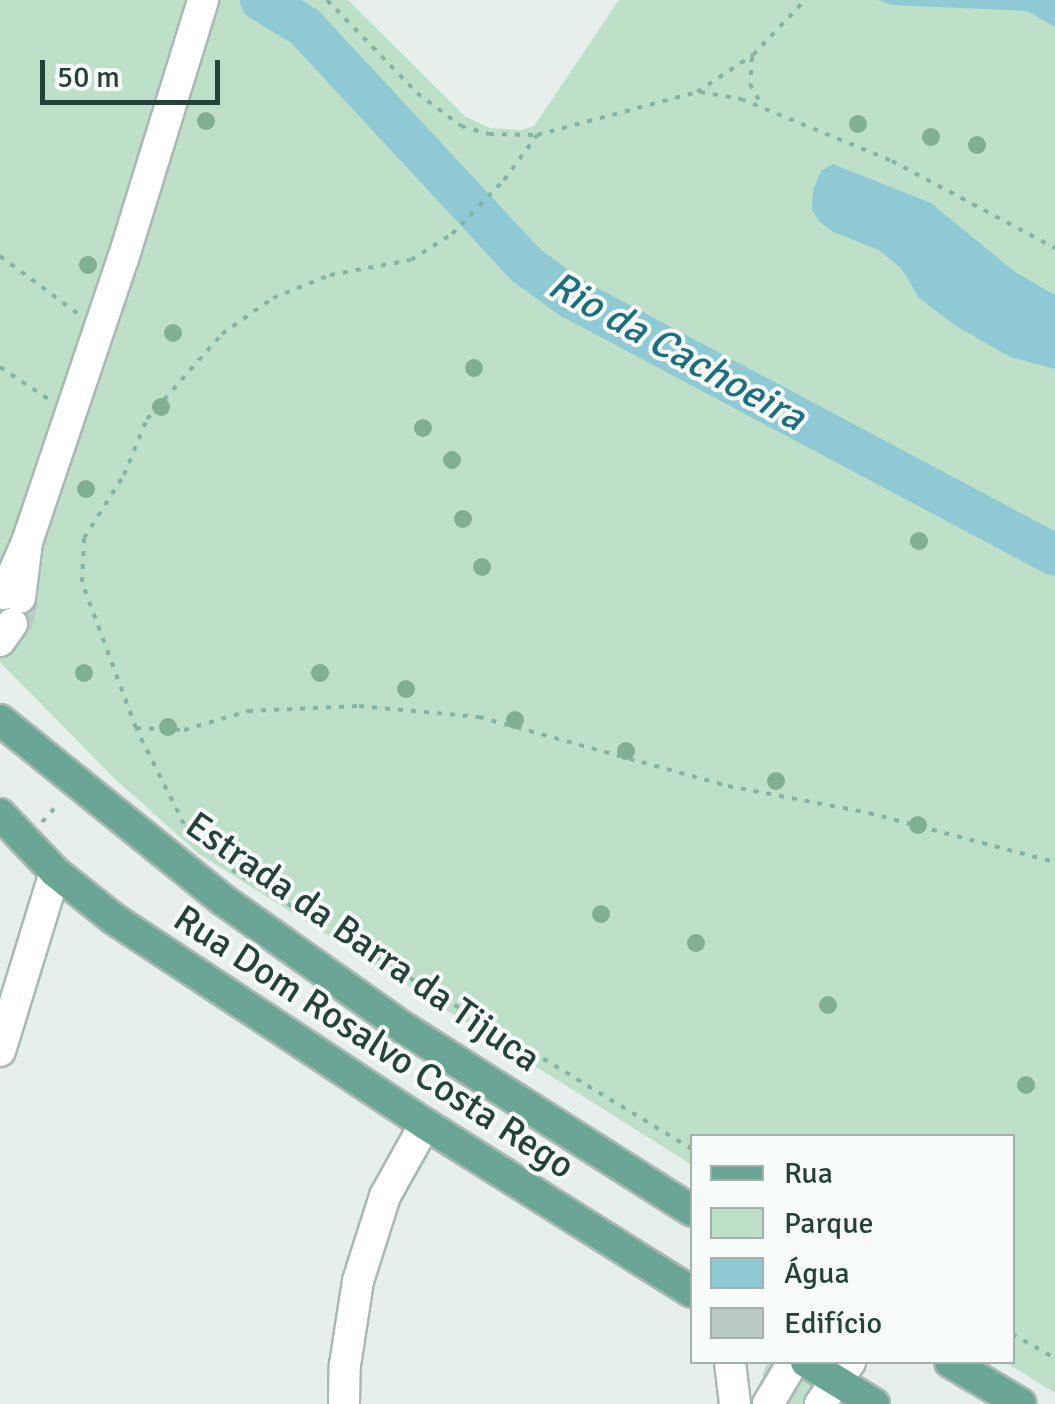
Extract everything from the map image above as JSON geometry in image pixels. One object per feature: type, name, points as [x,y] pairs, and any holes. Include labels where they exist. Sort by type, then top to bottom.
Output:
[{"type":"main road","name":"Estrada da Barra da Tijuca","points":[[0,720],[238,910],[404,1028],[690,1210]]},
{"type":"main road","points":[[0,814],[32,833]]},
{"type":"main road","name":"Rua Dom Rosalvo Costa Rego","points":[[32,833],[55,872],[114,919],[424,1124],[690,1291]]},
{"type":"main road","points":[[809,1364],[874,1404]]},
{"type":"main road","points":[[953,1364],[1020,1404]]},
{"type":"street","points":[[9,614],[26,542],[201,4]]},
{"type":"street","points":[[0,1051],[55,872]]},
{"type":"street","points":[[344,1404],[358,1281],[385,1196],[424,1124]]},
{"type":"street","points":[[730,1364],[735,1404]]},
{"type":"street","points":[[768,1404],[792,1364]]},
{"type":"path","points":[[327,0],[417,93],[461,126],[488,134],[537,136],[697,92],[752,56],[805,0]]},
{"type":"path","points":[[752,56],[750,84],[764,108]]},
{"type":"path","points":[[697,92],[722,94],[764,108],[917,172],[1055,248]]},
{"type":"path","points":[[208,852],[184,824],[136,728],[88,600],[80,558],[84,538],[124,475],[147,419],[222,334],[273,298],[330,275],[411,260],[452,234],[504,180],[537,136]]},
{"type":"path","points":[[0,256],[98,328]]},
{"type":"path","points":[[0,367],[69,412]]},
{"type":"path","points":[[136,728],[184,730],[248,711],[359,706],[480,717],[728,786],[869,814],[1055,862]]},
{"type":"path","points":[[32,833],[70,791]]},
{"type":"path","points":[[220,861],[690,1147]]},
{"type":"path","points":[[1015,1336],[1055,1358]]},
{"type":"green space","points":[[0,0],[348,0],[466,117],[490,128],[521,130],[534,126],[619,0],[1055,0],[1055,1393],[1008,1364],[1015,1364],[1015,1134],[690,1134],[690,1164],[199,854],[115,779],[0,662]]},
{"type":"green space","points":[[766,1364],[777,1364],[842,1404],[769,1404],[763,1374]]},
{"type":"water","points":[[878,0],[1055,0],[1055,27],[1027,11],[892,5]]},
{"type":"water","points":[[833,164],[931,203],[1015,272],[1055,295],[1055,369],[1010,357],[956,326],[919,298],[901,268],[879,250],[833,232],[820,222],[812,210],[813,190],[821,171]]},
{"type":"building","points":[[0,592],[38,603],[31,629],[0,620]]},
{"type":"waterway","name":"Rio da Cachoeira","points":[[261,0],[305,27],[525,264],[570,297],[1055,555]]}]
